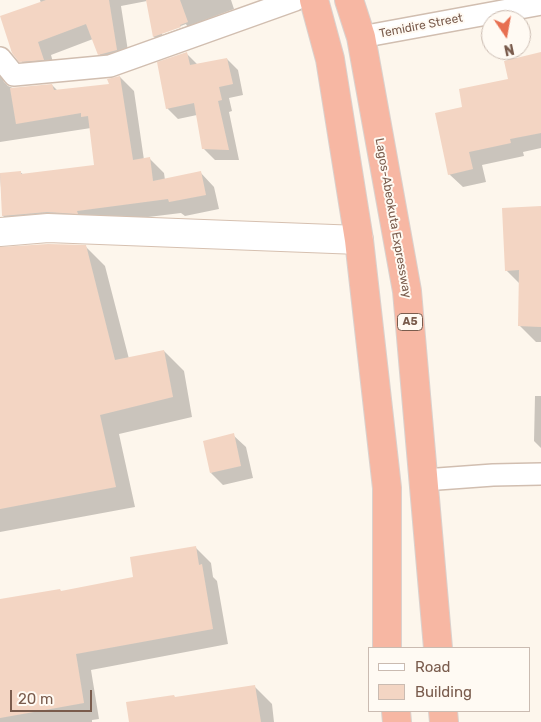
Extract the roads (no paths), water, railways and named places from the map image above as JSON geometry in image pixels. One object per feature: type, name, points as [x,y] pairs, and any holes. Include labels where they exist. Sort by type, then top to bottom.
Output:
[{"type":"highway","points":[[314,0],[330,59],[359,240],[387,488],[388,647]]},
{"type":"highway","name":"Lagos-Abeokuta Expressway","points":[[349,0],[361,37],[407,291],[438,647]]},
{"type":"main road","points":[[0,232],[48,228],[359,240]]},
{"type":"street","points":[[0,58],[14,75],[110,66],[295,0]]},
{"type":"street","name":"Temidire Street","points":[[361,37],[541,4]]},
{"type":"street","points":[[424,480],[541,474]]}]
